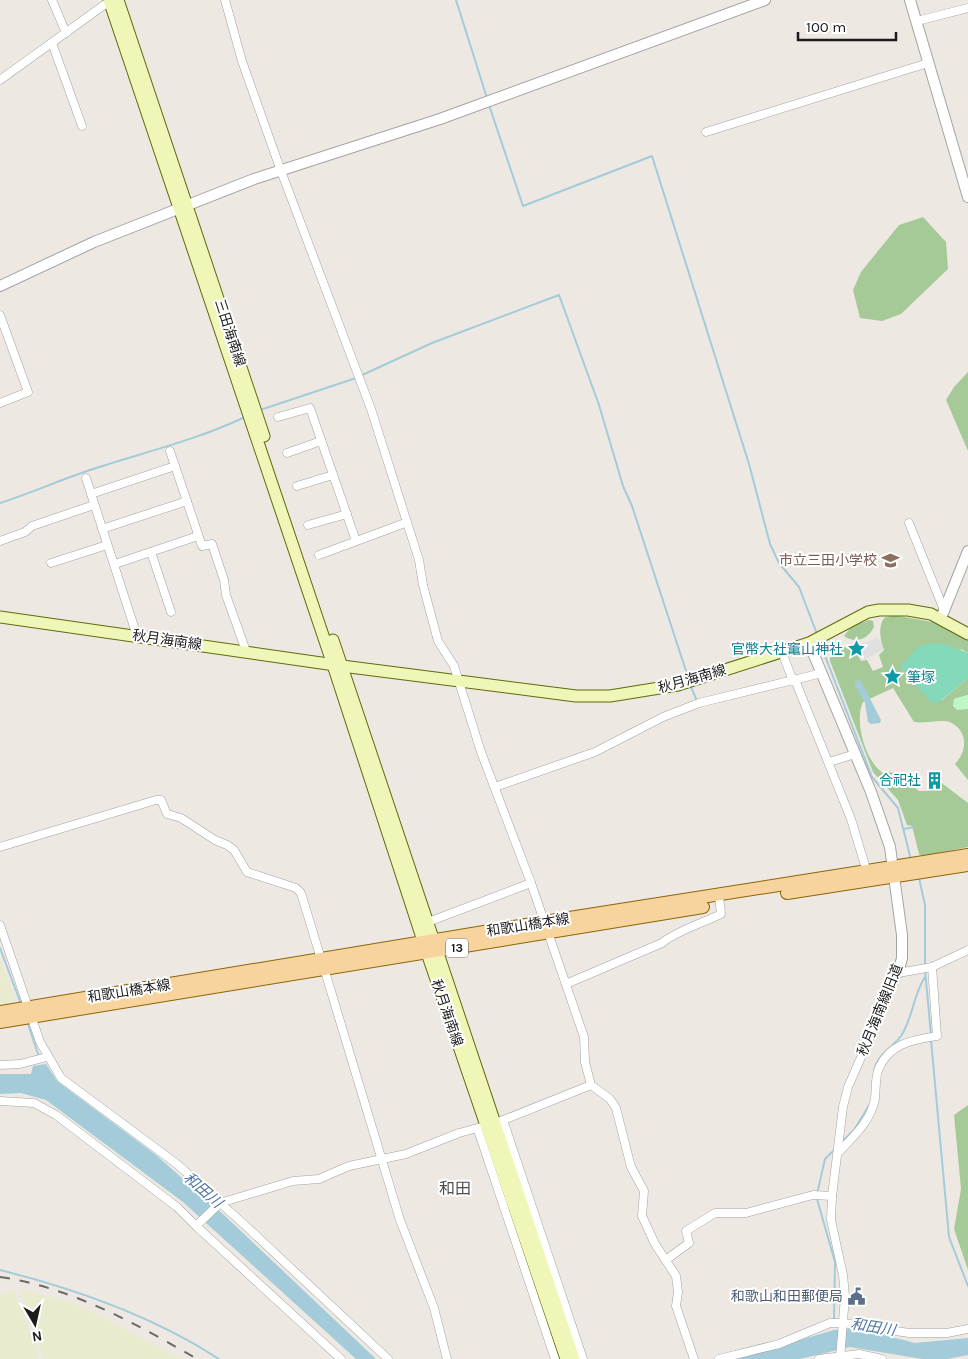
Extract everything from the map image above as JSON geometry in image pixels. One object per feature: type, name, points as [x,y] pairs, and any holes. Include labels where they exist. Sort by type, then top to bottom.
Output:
[{"type":"main road","name":"三田海南線","points":[[112,0],[338,666]]},
{"type":"main road","name":"秋月海南線","points":[[0,617],[246,651],[338,666],[576,696],[610,696],[678,685],[815,640],[850,621],[879,610],[908,610],[943,614],[968,634]]},
{"type":"main road","name":"秋月海南線","points":[[338,666],[428,922],[431,947]]},
{"type":"main road","name":"秋月海南線","points":[[338,666],[542,1276],[566,1359]]},
{"type":"main road","name":"和歌山橋本線","points":[[0,1022],[30,1012],[546,927],[895,873],[968,855]]},
{"type":"main road","name":"和歌山橋本線","points":[[917,869],[968,865]]},
{"type":"main road","name":"和歌山橋本線","points":[[720,900],[867,872],[895,873]]},
{"type":"main road","name":"和歌山橋本線","points":[[0,1012],[30,1012]]},
{"type":"main road","name":"秋月海南線","points":[[542,1276],[574,1359]]},
{"type":"street","points":[[52,0],[66,33]]},
{"type":"street","points":[[0,80],[112,0]]},
{"type":"street","points":[[225,0],[242,61],[281,171],[371,409],[405,523],[419,560],[423,585],[438,641],[454,666],[457,681],[532,883],[584,1037],[585,1062],[591,1085],[610,1099],[616,1108],[631,1167],[644,1192],[642,1216],[655,1244],[667,1259],[676,1276],[678,1292],[676,1306],[694,1359]]},
{"type":"street","points":[[0,286],[94,242],[183,207],[281,171],[440,119],[765,0]]},
{"type":"street","points":[[910,0],[964,176],[968,197]]},
{"type":"street","points":[[916,21],[968,8]]},
{"type":"street","points":[[52,43],[82,126]]},
{"type":"street","points":[[706,132],[928,63]]},
{"type":"street","points":[[0,315],[28,392],[0,403]]},
{"type":"street","points":[[278,418],[310,408],[356,541]]},
{"type":"street","points":[[287,453],[321,441]]},
{"type":"street","points":[[170,451],[202,546],[212,544],[224,580],[226,595],[246,651]]},
{"type":"street","points":[[91,494],[175,466]]},
{"type":"street","points":[[297,486],[333,475]]},
{"type":"street","points":[[86,478],[137,636]]},
{"type":"street","points":[[102,529],[187,501]]},
{"type":"street","points":[[0,541],[25,532],[32,526],[94,505]]},
{"type":"street","points":[[308,525],[347,514]]},
{"type":"street","points":[[319,554],[405,523]]},
{"type":"street","points":[[909,523],[943,614]]},
{"type":"street","points":[[115,564],[198,536]]},
{"type":"street","points":[[51,563],[107,545]]},
{"type":"street","points":[[943,614],[968,551]]},
{"type":"street","points":[[151,552],[170,612]]},
{"type":"street","name":"秋月海南線旧道","points":[[815,640],[822,673],[884,826],[895,873],[902,935],[902,958],[898,973],[848,1087],[839,1140],[832,1196],[832,1220],[843,1275],[843,1324],[840,1356]]},
{"type":"street","points":[[782,652],[829,762],[867,872]]},
{"type":"street","points":[[495,787],[595,752],[663,717],[690,707],[774,683],[822,673]]},
{"type":"street","points":[[829,762],[855,754]]},
{"type":"street","points":[[0,847],[161,800],[167,814],[182,818],[234,850],[247,872],[296,888],[301,893],[400,1220],[434,1308],[447,1359]]},
{"type":"street","points":[[428,922],[532,883]]},
{"type":"street","points":[[566,984],[662,943],[670,936],[702,924],[721,914],[720,900]]},
{"type":"street","points":[[0,926],[47,1057],[61,1078],[177,1164],[388,1359]]},
{"type":"street","points":[[898,973],[930,968],[968,950]]},
{"type":"street","points":[[838,1153],[861,1128],[874,1103],[879,1068],[886,1058],[904,1041],[937,1036],[930,968]]},
{"type":"street","points":[[0,1065],[20,1064],[47,1057]]},
{"type":"street","points":[[197,1225],[220,1203],[293,1181],[319,1179],[350,1166],[406,1154],[459,1133],[491,1124],[591,1085]]},
{"type":"street","points":[[0,1101],[34,1103],[56,1115],[177,1207],[341,1359]]},
{"type":"street","points":[[491,1124],[555,1359]]},
{"type":"street","points":[[491,1124],[583,1359]]},
{"type":"street","points":[[667,1259],[689,1243],[686,1231],[715,1213],[746,1213],[813,1195],[832,1196]]},
{"type":"street","points":[[719,1359],[779,1344],[830,1323],[909,1333],[947,1333],[968,1329]]},
{"type":"street","points":[[819,1359],[859,1354],[882,1359]]},
{"type":"green space","points":[[923,217],[946,242],[948,269],[901,314],[882,321],[860,318],[853,290],[861,272],[899,225]]},
{"type":"green space","points":[[968,372],[968,451],[946,400],[954,387]]},
{"type":"green space","points":[[894,615],[943,624],[968,640],[968,653],[961,649],[941,701],[968,678],[968,695],[954,699],[968,709],[968,780],[955,764],[964,747],[963,736],[960,730],[946,721],[914,722],[893,688],[863,702],[860,719],[866,750],[871,760],[883,773],[894,772],[919,791],[927,791],[939,781],[968,803],[968,847],[922,856],[919,854],[912,826],[907,825],[898,800],[873,772],[830,661],[830,658],[841,645],[850,650],[854,649],[861,661],[867,660],[873,671],[883,667],[879,655],[884,650],[880,629],[884,618]]},
{"type":"green space","points":[[869,620],[873,621],[874,627],[865,637],[853,640],[844,636],[851,627]]},
{"type":"green space","points":[[927,644],[944,644],[968,653],[968,678],[938,703],[930,701],[900,667],[917,648]]},
{"type":"green space","points":[[968,695],[968,709],[957,710],[953,706],[954,699]]},
{"type":"green space","points":[[0,958],[16,1002],[0,1005]]},
{"type":"green space","points":[[968,1105],[968,1270],[954,1229],[961,1189],[954,1115]]},
{"type":"green space","points":[[20,1289],[76,1304],[182,1359],[43,1359]]},
{"type":"green space","points":[[13,1290],[39,1359],[0,1359],[0,1295]]},
{"type":"shaded area","points":[[878,637],[884,649],[862,661],[855,648]]},
{"type":"water","points":[[859,680],[881,720],[880,723],[871,724],[868,722],[865,703],[855,685],[855,681]]},
{"type":"water","points":[[46,1064],[57,1081],[156,1155],[225,1216],[376,1359],[356,1359],[183,1202],[46,1100],[21,1093],[0,1094],[0,1074],[31,1074],[33,1066]]},
{"type":"water","points":[[856,1328],[915,1343],[968,1338],[968,1355],[947,1359],[922,1359],[850,1347],[800,1359],[735,1359],[834,1330]]},
{"type":"waterway","points":[[456,0],[487,98]]},
{"type":"waterway","points":[[489,105],[523,206],[652,156],[749,464],[770,544],[779,563],[799,587],[817,634]]},
{"type":"waterway","points":[[360,376],[432,343],[559,295],[599,405],[623,486],[632,506],[688,677]]},
{"type":"waterway","points":[[263,409],[356,378]]},
{"type":"waterway","points":[[0,503],[90,470],[206,433],[243,418]]},
{"type":"waterway","points":[[820,643],[872,777],[898,808],[911,860]]},
{"type":"waterway","points":[[691,687],[697,701]]},
{"type":"waterway","points":[[904,829],[914,827]]},
{"type":"waterway","points":[[919,878],[925,905],[925,965]]},
{"type":"waterway","points":[[0,948],[21,1004]]},
{"type":"waterway","points":[[925,970],[931,1035]]},
{"type":"waterway","points":[[874,1070],[879,1060],[905,1029],[918,991],[925,977]]},
{"type":"waterway","points":[[28,1024],[39,1057]]},
{"type":"waterway","points":[[931,1040],[949,1237],[968,1286]]},
{"type":"waterway","points":[[842,1142],[854,1130],[870,1104]]},
{"type":"waterway","points":[[817,1194],[825,1159],[835,1149]]},
{"type":"waterway","points":[[817,1199],[835,1262],[834,1321]]},
{"type":"waterway","points":[[0,1270],[85,1295],[141,1317],[219,1359]]},
{"type":"railway","points":[[0,1277],[52,1289],[77,1298],[127,1320],[197,1359]]},
{"type":"place","name":"市立三田小学校","points":[[891,560]]},
{"type":"place","name":"官幣大社竃山神社","points":[[857,649]]},
{"type":"place","name":"筆塚","points":[[893,677]]},
{"type":"place","name":"合祀社","points":[[935,780]]},
{"type":"place","name":"和歌山和田郵便局","points":[[857,1296]]},
{"type":"district","name":"和田","points":[[455,1188]]},
{"type":"water label","name":"和田川","points":[[203,1190]]},
{"type":"water label","name":"和田川","points":[[873,1327]]}]
